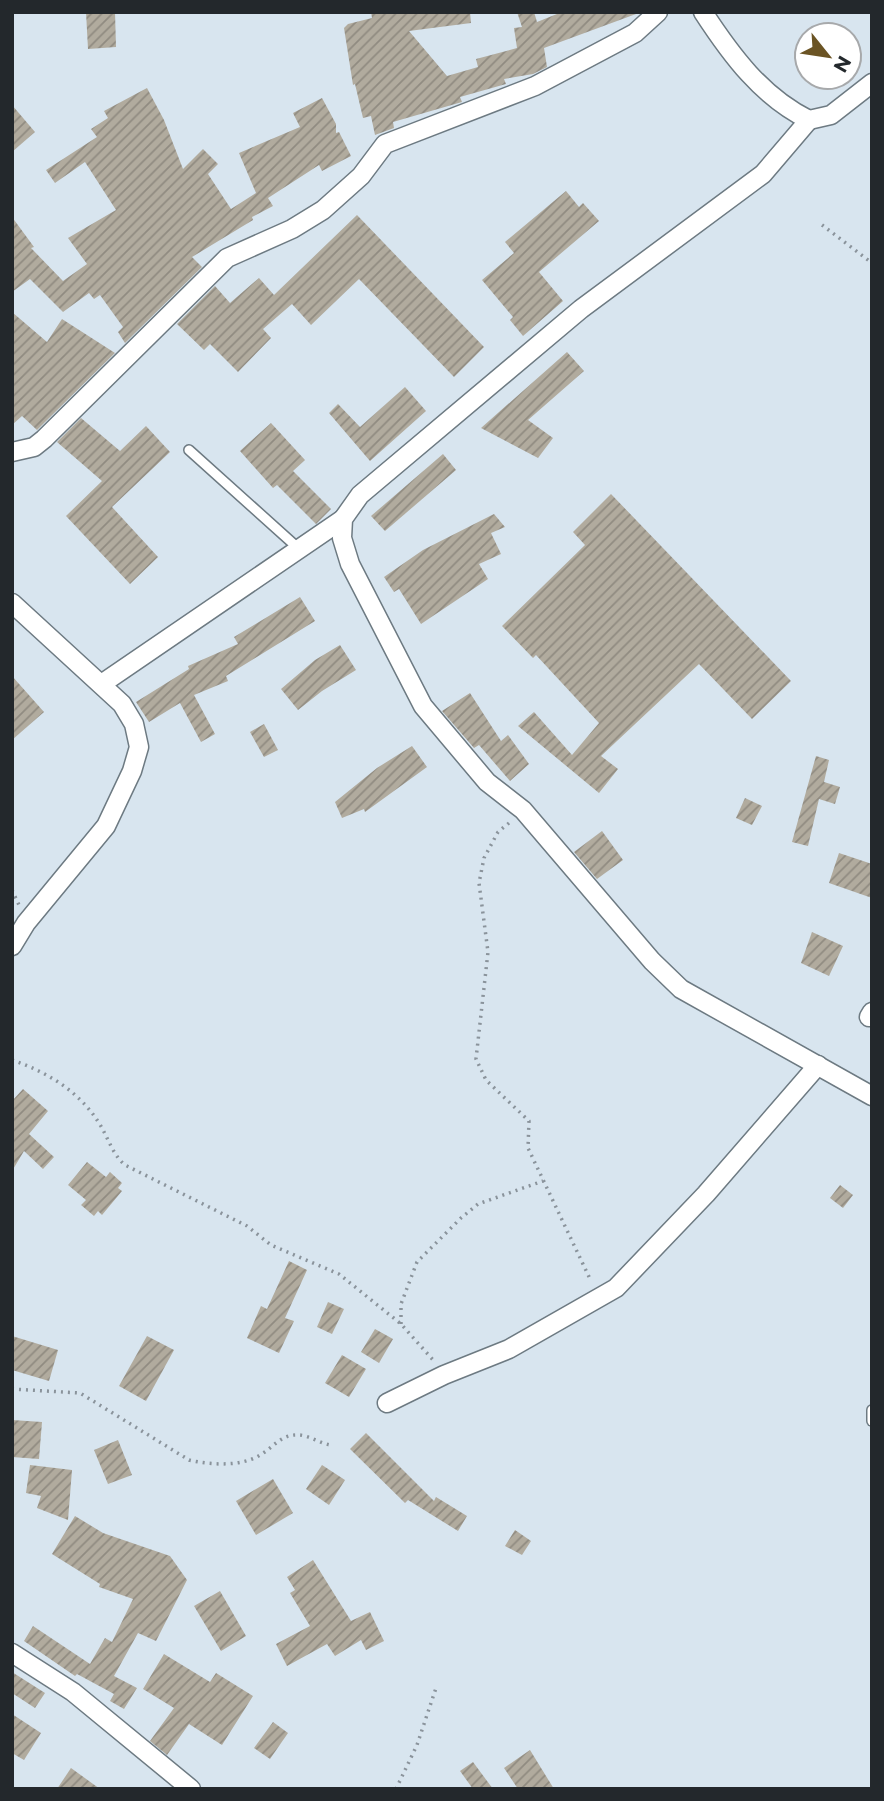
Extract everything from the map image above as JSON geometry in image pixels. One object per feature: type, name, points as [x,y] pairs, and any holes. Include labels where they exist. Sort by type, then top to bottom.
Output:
[{"type":"street","points":[[12,452],[34,447],[44,439],[227,258],[292,229],[323,210],[361,176],[385,144],[535,86],[635,33],[659,12]]},
{"type":"street","points":[[702,12],[763,91],[785,108],[809,120]]},
{"type":"street","points":[[103,683],[343,519],[360,495],[581,309],[763,174],[809,120],[831,115],[872,83]]},
{"type":"street","points":[[343,519],[342,538],[350,564],[424,706],[487,782],[523,810],[652,961],[681,989],[872,1097]]},
{"type":"street","points":[[12,603],[56,646],[103,683],[122,704],[134,724],[139,747],[132,771],[106,826],[26,923],[12,946]]},
{"type":"street","points":[[387,1403],[444,1375],[509,1349],[600,1299],[626,1278],[706,1194],[818,1065]]},
{"type":"street","points":[[12,1653],[73,1692],[191,1789]]},
{"type":"lane","points":[[189,450],[298,548]]},
{"type":"lane","points":[[872,1410],[872,1421]]},
{"type":"path","points":[[822,225],[872,263]]},
{"type":"path","points":[[523,810],[498,832],[484,858],[479,883],[488,953],[476,1059],[486,1080],[529,1121],[528,1148],[573,1249],[600,1299]]},
{"type":"path","points":[[12,1060],[39,1070],[74,1093],[98,1122],[118,1158],[125,1165],[247,1226],[271,1245],[339,1274],[401,1324],[444,1375]]},
{"type":"path","points":[[401,1324],[401,1304],[417,1262],[478,1204],[543,1181]]},
{"type":"path","points":[[12,1389],[80,1393],[189,1460],[205,1464],[245,1460],[261,1455],[270,1445],[289,1436],[300,1435],[330,1445]]},
{"type":"path","points":[[396,1789],[417,1745],[437,1685]]},
{"type":"building","points":[[86,12],[115,12],[116,47],[88,49]]},
{"type":"building","points":[[371,12],[470,12],[471,23],[409,31],[447,76],[478,67],[476,59],[517,48],[514,28],[522,27],[517,12],[534,12],[537,22],[562,12],[636,14],[544,48],[547,67],[533,74],[504,79],[506,84],[460,97],[462,102],[393,122],[394,128],[375,135],[371,116],[363,118],[355,84],[353,85],[344,28],[348,24],[372,18]]},
{"type":"building","points":[[147,88],[164,120],[183,169],[203,149],[218,164],[208,174],[231,209],[256,193],[239,153],[300,127],[293,113],[322,98],[336,124],[336,133],[339,132],[351,156],[322,171],[319,165],[268,198],[273,206],[192,257],[202,267],[125,343],[118,332],[123,327],[100,295],[94,299],[89,293],[63,312],[30,279],[12,292],[12,217],[34,247],[31,248],[63,281],[87,264],[68,238],[116,210],[85,162],[55,183],[46,170],[97,137],[91,129],[108,118],[104,111]]},
{"type":"building","points":[[12,105],[35,132],[12,152]]},
{"type":"building","points":[[566,191],[579,207],[583,203],[599,221],[539,272],[563,301],[523,336],[510,320],[513,317],[482,280],[514,253],[505,242]]},
{"type":"building","points":[[357,215],[484,347],[454,377],[359,279],[311,325],[292,304],[263,329],[271,338],[238,372],[210,344],[204,350],[177,324],[215,286],[230,303],[259,278],[274,295]]},
{"type":"building","points":[[12,312],[47,342],[62,319],[115,353],[37,430],[22,416],[12,425]]},
{"type":"building","points":[[567,352],[584,371],[528,420],[553,438],[538,458],[481,428]]},
{"type":"building","points":[[405,387],[426,411],[370,461],[329,413],[338,404],[360,427]]},
{"type":"building","points":[[81,418],[120,451],[146,426],[170,452],[112,507],[158,557],[130,584],[66,516],[102,481],[57,442]]},
{"type":"building","points":[[271,423],[305,460],[293,471],[331,509],[316,524],[277,485],[273,488],[240,451]]},
{"type":"building","points":[[443,454],[456,470],[385,531],[371,516]]},
{"type":"building","points":[[611,494],[791,681],[752,719],[699,664],[601,756],[618,769],[599,793],[518,726],[534,712],[572,755],[599,723],[536,655],[533,658],[502,626],[585,545],[573,532]]},
{"type":"building","points":[[494,514],[505,527],[491,533],[501,554],[479,564],[488,579],[421,624],[399,589],[394,592],[384,577],[423,550]]},
{"type":"building","points":[[300,597],[315,621],[226,676],[228,681],[194,695],[215,734],[201,742],[180,703],[149,722],[136,702],[189,669],[188,666],[238,644],[234,637]]},
{"type":"building","points":[[340,645],[356,670],[298,710],[281,689],[315,660]]},
{"type":"building","points":[[12,676],[44,712],[12,740]]},
{"type":"building","points":[[470,693],[501,741],[508,735],[529,764],[510,781],[479,745],[474,748],[442,711]]},
{"type":"building","points":[[264,724],[278,750],[264,757],[250,732]]},
{"type":"building","points":[[412,746],[427,767],[365,812],[364,809],[342,818],[335,802],[377,768]]},
{"type":"building","points":[[816,756],[829,760],[824,782],[840,787],[835,804],[819,799],[808,846],[792,842]]},
{"type":"building","points":[[745,798],[762,806],[752,825],[736,818]]},
{"type":"building","points":[[602,831],[623,860],[597,879],[574,852]]},
{"type":"building","points":[[839,853],[872,864],[872,898],[829,883]]},
{"type":"building","points":[[812,932],[843,946],[829,976],[801,963]]},
{"type":"building","points":[[23,1089],[48,1111],[29,1134],[54,1157],[43,1169],[24,1151],[12,1171],[12,1101]]},
{"type":"building","points":[[87,1162],[106,1177],[110,1172],[122,1183],[118,1188],[122,1191],[102,1215],[98,1211],[94,1216],[81,1205],[86,1200],[68,1185]]},
{"type":"building","points":[[840,1185],[853,1195],[843,1208],[830,1198]]},
{"type":"building","points":[[289,1261],[307,1270],[285,1318],[294,1321],[279,1353],[247,1338],[261,1306],[267,1309]]},
{"type":"building","points":[[328,1302],[344,1309],[332,1334],[317,1327]]},
{"type":"building","points":[[375,1329],[393,1339],[379,1363],[361,1352]]},
{"type":"building","points":[[12,1336],[58,1350],[49,1381],[12,1370]]},
{"type":"building","points":[[147,1336],[174,1350],[146,1401],[119,1386]]},
{"type":"building","points":[[342,1355],[366,1369],[349,1397],[325,1383]]},
{"type":"building","points":[[12,1420],[42,1422],[39,1459],[12,1457]]},
{"type":"building","points":[[366,1433],[434,1501],[436,1497],[467,1516],[458,1531],[408,1500],[405,1503],[350,1449]]},
{"type":"building","points":[[118,1440],[132,1475],[108,1484],[94,1450]]},
{"type":"building","points":[[30,1465],[72,1470],[68,1520],[37,1508],[41,1496],[26,1493]]},
{"type":"building","points":[[322,1465],[345,1480],[329,1505],[306,1489]]},
{"type":"building","points":[[273,1479],[293,1513],[256,1535],[236,1501]]},
{"type":"building","points":[[75,1516],[103,1533],[170,1556],[187,1580],[156,1641],[138,1633],[114,1676],[137,1688],[124,1709],[110,1701],[114,1694],[77,1674],[75,1676],[24,1641],[33,1626],[90,1664],[105,1638],[112,1642],[133,1599],[99,1587],[100,1584],[52,1554]]},
{"type":"building","points":[[515,1530],[531,1541],[522,1555],[505,1546]]},
{"type":"building","points":[[313,1560],[351,1621],[370,1612],[384,1641],[366,1650],[361,1640],[335,1656],[327,1644],[287,1666],[276,1644],[310,1626],[290,1593],[295,1590],[287,1577]]},
{"type":"building","points":[[220,1591],[246,1636],[221,1651],[194,1606]]},
{"type":"building","points":[[164,1654],[210,1682],[216,1673],[253,1696],[222,1745],[189,1724],[167,1755],[150,1741],[174,1708],[143,1689]]},
{"type":"building","points":[[12,1672],[45,1693],[35,1708],[12,1693]]},
{"type":"building","points":[[12,1714],[41,1733],[24,1760],[12,1753]]},
{"type":"building","points":[[273,1722],[288,1733],[270,1759],[254,1748]]},
{"type":"building","points":[[530,1750],[554,1789],[518,1789],[504,1768]]},
{"type":"building","points":[[473,1762],[493,1789],[473,1789],[460,1771]]},
{"type":"building","points":[[71,1768],[100,1789],[57,1789]]}]
